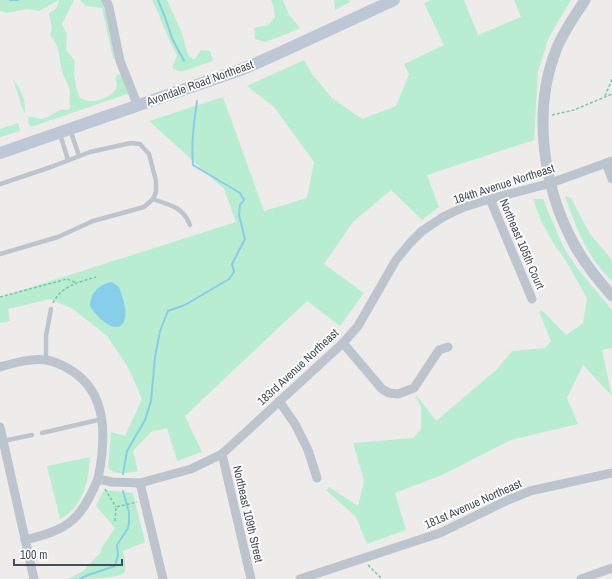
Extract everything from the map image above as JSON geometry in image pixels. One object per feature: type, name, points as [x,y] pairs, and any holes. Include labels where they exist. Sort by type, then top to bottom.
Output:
[{"type":"main road","name":"Avondale Road Northeast","points":[[0,153],[243,69],[394,0]]},
{"type":"street","points":[[106,0],[109,7],[120,61],[138,106]]},
{"type":"street","points":[[585,0],[565,30],[556,50],[544,93],[542,123],[544,150],[551,183],[561,215],[574,244],[591,271],[612,296]]},
{"type":"street","points":[[609,162],[612,179]]},
{"type":"street","name":"184th Avenue Northeast","points":[[410,243],[422,231],[444,217],[464,207],[551,183],[609,162]]},
{"type":"street","name":"Northeast 105th Court","points":[[490,199],[532,299]]},
{"type":"street","name":"183rd Avenue Northeast","points":[[98,479],[112,482],[140,483],[191,469],[222,454],[343,343],[358,326],[392,266],[410,243]]},
{"type":"street","points":[[343,343],[382,389],[389,393],[398,394],[414,388],[439,350],[448,347]]},
{"type":"street","points":[[0,367],[20,362],[49,361],[63,365],[82,378],[96,396],[102,419],[102,462],[98,479],[91,497],[84,509],[69,524],[59,530],[25,540]]},
{"type":"street","points":[[279,401],[295,424],[308,450],[316,478]]},
{"type":"street","points":[[0,427],[34,579]]},
{"type":"street","name":"Northeast 109th Street","points":[[222,454],[251,579]]},
{"type":"street","name":"181st Avenue Northeast","points":[[300,579],[440,533],[530,491],[612,473]]},
{"type":"street","points":[[140,483],[163,579]]},
{"type":"street","points":[[581,579],[608,573]]},
{"type":"lane","points":[[65,130],[79,156]]},
{"type":"lane","points":[[65,130],[68,160]]},
{"type":"lane","points":[[0,184],[79,156],[131,142],[140,144],[149,154],[154,170],[156,186],[153,199],[144,207],[93,221],[58,237],[0,254]]},
{"type":"lane","points":[[153,199],[183,211],[187,216],[190,225]]},
{"type":"lane","points":[[49,361],[47,328],[51,309]]},
{"type":"lane","points":[[42,433],[102,419]]},
{"type":"lane","points":[[3,441],[32,435]]},
{"type":"path","points":[[605,97],[612,79]]},
{"type":"path","points":[[549,115],[574,110],[612,94]]},
{"type":"path","points":[[51,309],[56,297],[63,289],[96,277]]},
{"type":"path","points":[[0,297],[67,279],[77,283]]},
{"type":"path","points":[[105,489],[116,507],[115,521]]},
{"type":"path","points":[[116,507],[134,503]]},
{"type":"path","points":[[367,565],[382,579]]},
{"type":"green space","points":[[0,0],[59,0],[39,11],[26,9],[7,13],[0,11]]},
{"type":"green space","points":[[59,0],[74,0],[62,24],[67,34],[66,50],[75,61],[75,80],[80,98],[88,101],[94,101],[110,95],[116,89],[117,85],[115,78],[118,74],[124,76],[130,93],[31,127],[28,123],[28,117],[39,119],[45,118],[60,110],[68,110],[71,107],[69,101],[70,92],[62,71],[59,52],[56,43],[50,36],[52,29],[49,13],[56,9]]},
{"type":"green space","points":[[80,0],[111,0],[105,5],[115,60],[113,58],[102,8],[86,6]]},
{"type":"green space","points":[[152,0],[167,0],[182,33],[188,55],[194,60],[201,50],[210,51],[213,61],[181,72],[172,68],[177,55]]},
{"type":"green space","points":[[271,0],[283,0],[289,15],[300,28],[265,42],[255,39],[254,28],[268,25],[275,17]]},
{"type":"green space","points":[[334,0],[349,0],[350,2],[335,10]]},
{"type":"green space","points":[[431,0],[464,0],[478,35],[521,17],[514,0],[571,0],[549,37],[538,71],[534,140],[427,175],[439,207],[422,220],[391,190],[353,222],[324,264],[364,293],[340,326],[307,301],[185,416],[202,452],[177,461],[167,428],[151,432],[133,451],[138,471],[118,473],[111,471],[108,468],[111,432],[125,436],[142,399],[129,369],[107,336],[73,309],[50,299],[8,309],[10,321],[0,323],[0,297],[236,222],[224,189],[149,121],[223,97],[264,211],[307,198],[314,162],[274,107],[247,86],[304,60],[312,74],[332,98],[362,119],[396,106],[409,74],[404,64],[444,45],[424,3]],"holes":[[[92,309],[125,317],[122,323],[118,326],[109,325]]]},
{"type":"green space","points":[[13,79],[22,95],[25,104],[25,113],[24,113]]},
{"type":"green space","points":[[18,123],[20,131],[0,137],[0,129]]},
{"type":"green space","points":[[565,196],[571,198],[590,234],[612,260],[612,281],[603,272],[583,242]]},
{"type":"green space","points":[[533,199],[543,199],[563,246],[577,268],[612,310],[612,348],[602,350],[612,396],[583,365],[567,398],[578,424],[511,440],[442,475],[395,493],[406,530],[367,544],[356,517],[326,490],[329,487],[358,506],[364,481],[353,443],[413,438],[421,429],[421,407],[415,397],[417,396],[436,421],[496,370],[512,351],[545,348],[551,341],[539,312],[542,310],[566,335],[583,323],[587,298],[541,221]]},
{"type":"green space","points":[[90,457],[88,475],[83,492],[74,508],[60,519],[47,466]]},
{"type":"green space","points":[[107,490],[133,493],[145,542],[123,551],[125,567],[124,573],[121,575],[98,578],[68,579],[83,571],[101,552],[102,547],[115,528],[96,506],[103,492]]},
{"type":"water","points":[[112,282],[119,287],[124,302],[125,318],[122,324],[118,327],[113,327],[102,320],[90,306],[90,301],[96,290],[107,283]]},
{"type":"waterway","points":[[10,0],[18,0]]},
{"type":"waterway","points":[[158,0],[172,38],[184,61]]},
{"type":"waterway","points":[[123,474],[127,451],[145,420],[151,401],[155,357],[160,331],[168,311],[185,305],[229,279],[234,272],[232,264],[245,239],[239,215],[240,205],[244,200],[240,193],[193,165],[192,157],[197,101]]},
{"type":"waterway","points":[[80,579],[115,566],[118,555],[117,545],[128,528],[129,523],[129,512],[123,491]]}]
